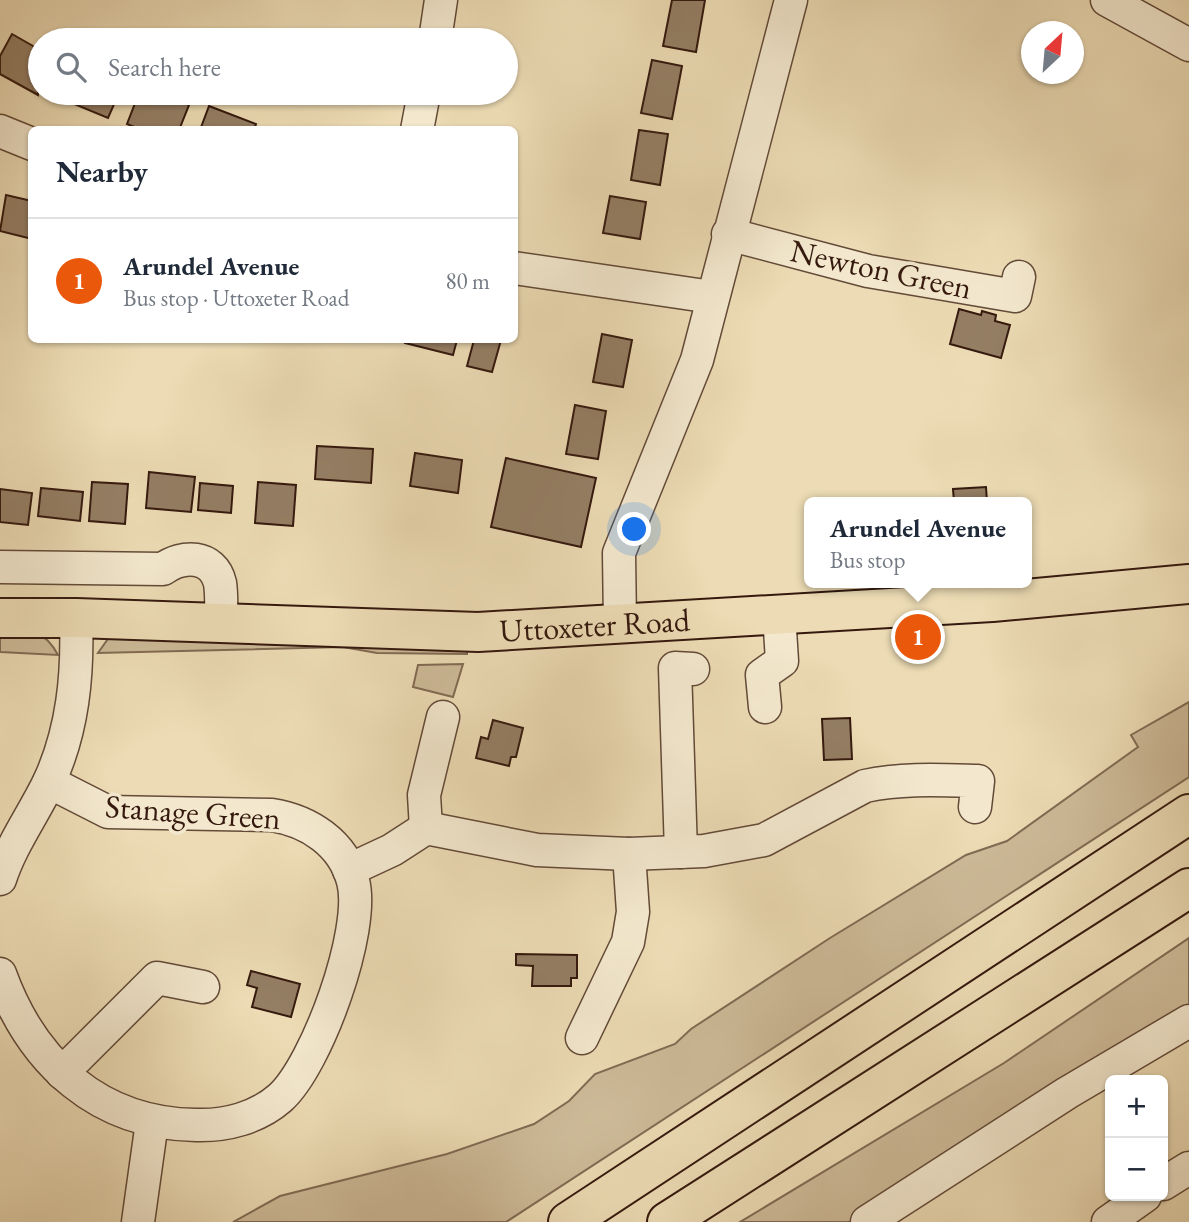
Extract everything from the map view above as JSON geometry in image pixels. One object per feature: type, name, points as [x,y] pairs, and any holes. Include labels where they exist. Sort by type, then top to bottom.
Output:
[{"type":"main road","name":"Uttoxeter Road","points":[[0,618],[221,622],[364,630],[478,632],[992,602],[1189,584]]},
{"type":"main road","points":[[568,1222],[1189,814]]},
{"type":"main road","points":[[667,1222],[1189,888]]},
{"type":"street","points":[[437,28],[441,0]]},
{"type":"street","points":[[620,625],[619,553],[696,360],[790,0]]},
{"type":"street","points":[[1107,0],[1189,45]]},
{"type":"street","points":[[418,126],[422,105]]},
{"type":"street","points":[[0,131],[28,142]]},
{"type":"street","name":"Newton Green","points":[[728,234],[869,271],[1015,296],[1019,277]]},
{"type":"street","points":[[518,269],[712,298]]},
{"type":"street","points":[[0,566],[163,569],[175,560],[203,561],[213,569],[219,581],[221,622]]},
{"type":"street","points":[[765,707],[762,675],[782,661],[779,614]]},
{"type":"street","points":[[0,879],[49,782],[71,713],[78,663],[76,618]]},
{"type":"street","points":[[681,852],[675,668],[693,669]]},
{"type":"street","points":[[426,828],[424,795],[443,717]]},
{"type":"street","points":[[349,870],[392,850],[426,828],[537,850],[629,854],[736,847],[764,840],[865,786],[880,783],[918,779],[978,781],[975,807]]},
{"type":"street","name":"Stanage Green","points":[[0,974],[22,1022],[41,1051],[62,1073],[95,1099],[152,1122],[214,1125],[240,1120],[267,1107],[291,1085],[326,1023],[338,982],[355,912],[356,897],[349,870],[317,829],[290,818],[252,813],[153,815],[108,812],[49,782]]},
{"type":"street","points":[[582,1038],[628,942],[633,912],[629,854]]},
{"type":"street","points":[[62,1073],[157,978],[203,987]]},
{"type":"street","points":[[867,1222],[1067,1093],[1189,1021]]},
{"type":"street","points":[[138,1222],[152,1122]]},
{"type":"street","points":[[1168,1181],[1189,1168]]},
{"type":"street","points":[[1108,1222],[1138,1201]]},
{"type":"shaded area","points":[[0,631],[34,632],[47,639],[58,655],[0,652]]},
{"type":"shaded area","points":[[110,636],[467,642],[467,654],[377,653],[343,647],[98,653]]},
{"type":"shaded area","points":[[463,664],[453,697],[413,687],[418,665]]},
{"type":"shaded area","points":[[1189,702],[1189,777],[506,1222],[233,1222],[280,1196],[447,1154],[534,1124],[569,1101],[595,1074],[675,1044],[691,1029],[830,938],[966,855],[1007,841],[1138,747],[1131,735]]},
{"type":"shaded area","points":[[1189,938],[1189,1009],[985,1131],[851,1222],[740,1222],[1004,1063]]},
{"type":"building","points":[[672,0],[705,0],[696,52],[663,46]]},
{"type":"building","points":[[12,34],[28,43],[28,89],[0,74],[0,56]]},
{"type":"building","points":[[652,60],[682,66],[672,119],[641,113]]},
{"type":"building","points":[[77,105],[114,105],[108,118]]},
{"type":"building","points":[[134,105],[189,105],[181,126],[127,124]]},
{"type":"building","points":[[209,106],[256,124],[255,126],[202,126]]},
{"type":"building","points":[[639,130],[668,134],[660,185],[631,180]]},
{"type":"building","points":[[6,195],[28,200],[28,238],[0,231]]},
{"type":"building","points":[[610,196],[646,202],[640,239],[603,233]]},
{"type":"building","points":[[959,309],[981,315],[982,311],[996,315],[995,321],[1010,325],[1001,358],[950,344]]},
{"type":"building","points":[[602,334],[632,340],[623,387],[593,382]]},
{"type":"building","points":[[405,343],[456,343],[453,355]]},
{"type":"building","points":[[473,343],[500,343],[492,372],[467,366]]},
{"type":"building","points":[[575,405],[606,411],[598,459],[566,454]]},
{"type":"building","points":[[317,446],[373,449],[371,483],[315,479]]},
{"type":"building","points":[[415,453],[462,460],[458,493],[410,486]]},
{"type":"building","points":[[506,458],[596,478],[581,547],[491,527]]},
{"type":"building","points":[[149,472],[195,477],[191,512],[146,508]]},
{"type":"building","points":[[92,482],[128,484],[125,524],[89,521]]},
{"type":"building","points":[[258,482],[296,485],[293,526],[255,523]]},
{"type":"building","points":[[200,483],[233,486],[231,513],[198,510]]},
{"type":"building","points":[[986,487],[987,497],[954,497],[953,489]]},
{"type":"building","points":[[41,488],[83,492],[80,521],[38,516]]},
{"type":"building","points":[[0,489],[32,493],[28,525],[0,522]]},
{"type":"building","points":[[850,718],[852,759],[824,760],[822,719]]},
{"type":"building","points":[[493,720],[523,728],[516,757],[511,757],[509,766],[476,758],[481,737],[488,739]]},
{"type":"building","points":[[516,954],[577,955],[577,978],[571,978],[571,986],[532,986],[533,966],[516,965]]},
{"type":"building","points":[[251,971],[300,984],[291,1017],[252,1007],[257,988],[247,985]]},
{"type":"place","name":"Arundel Avenue","points":[[918,637]]}]
